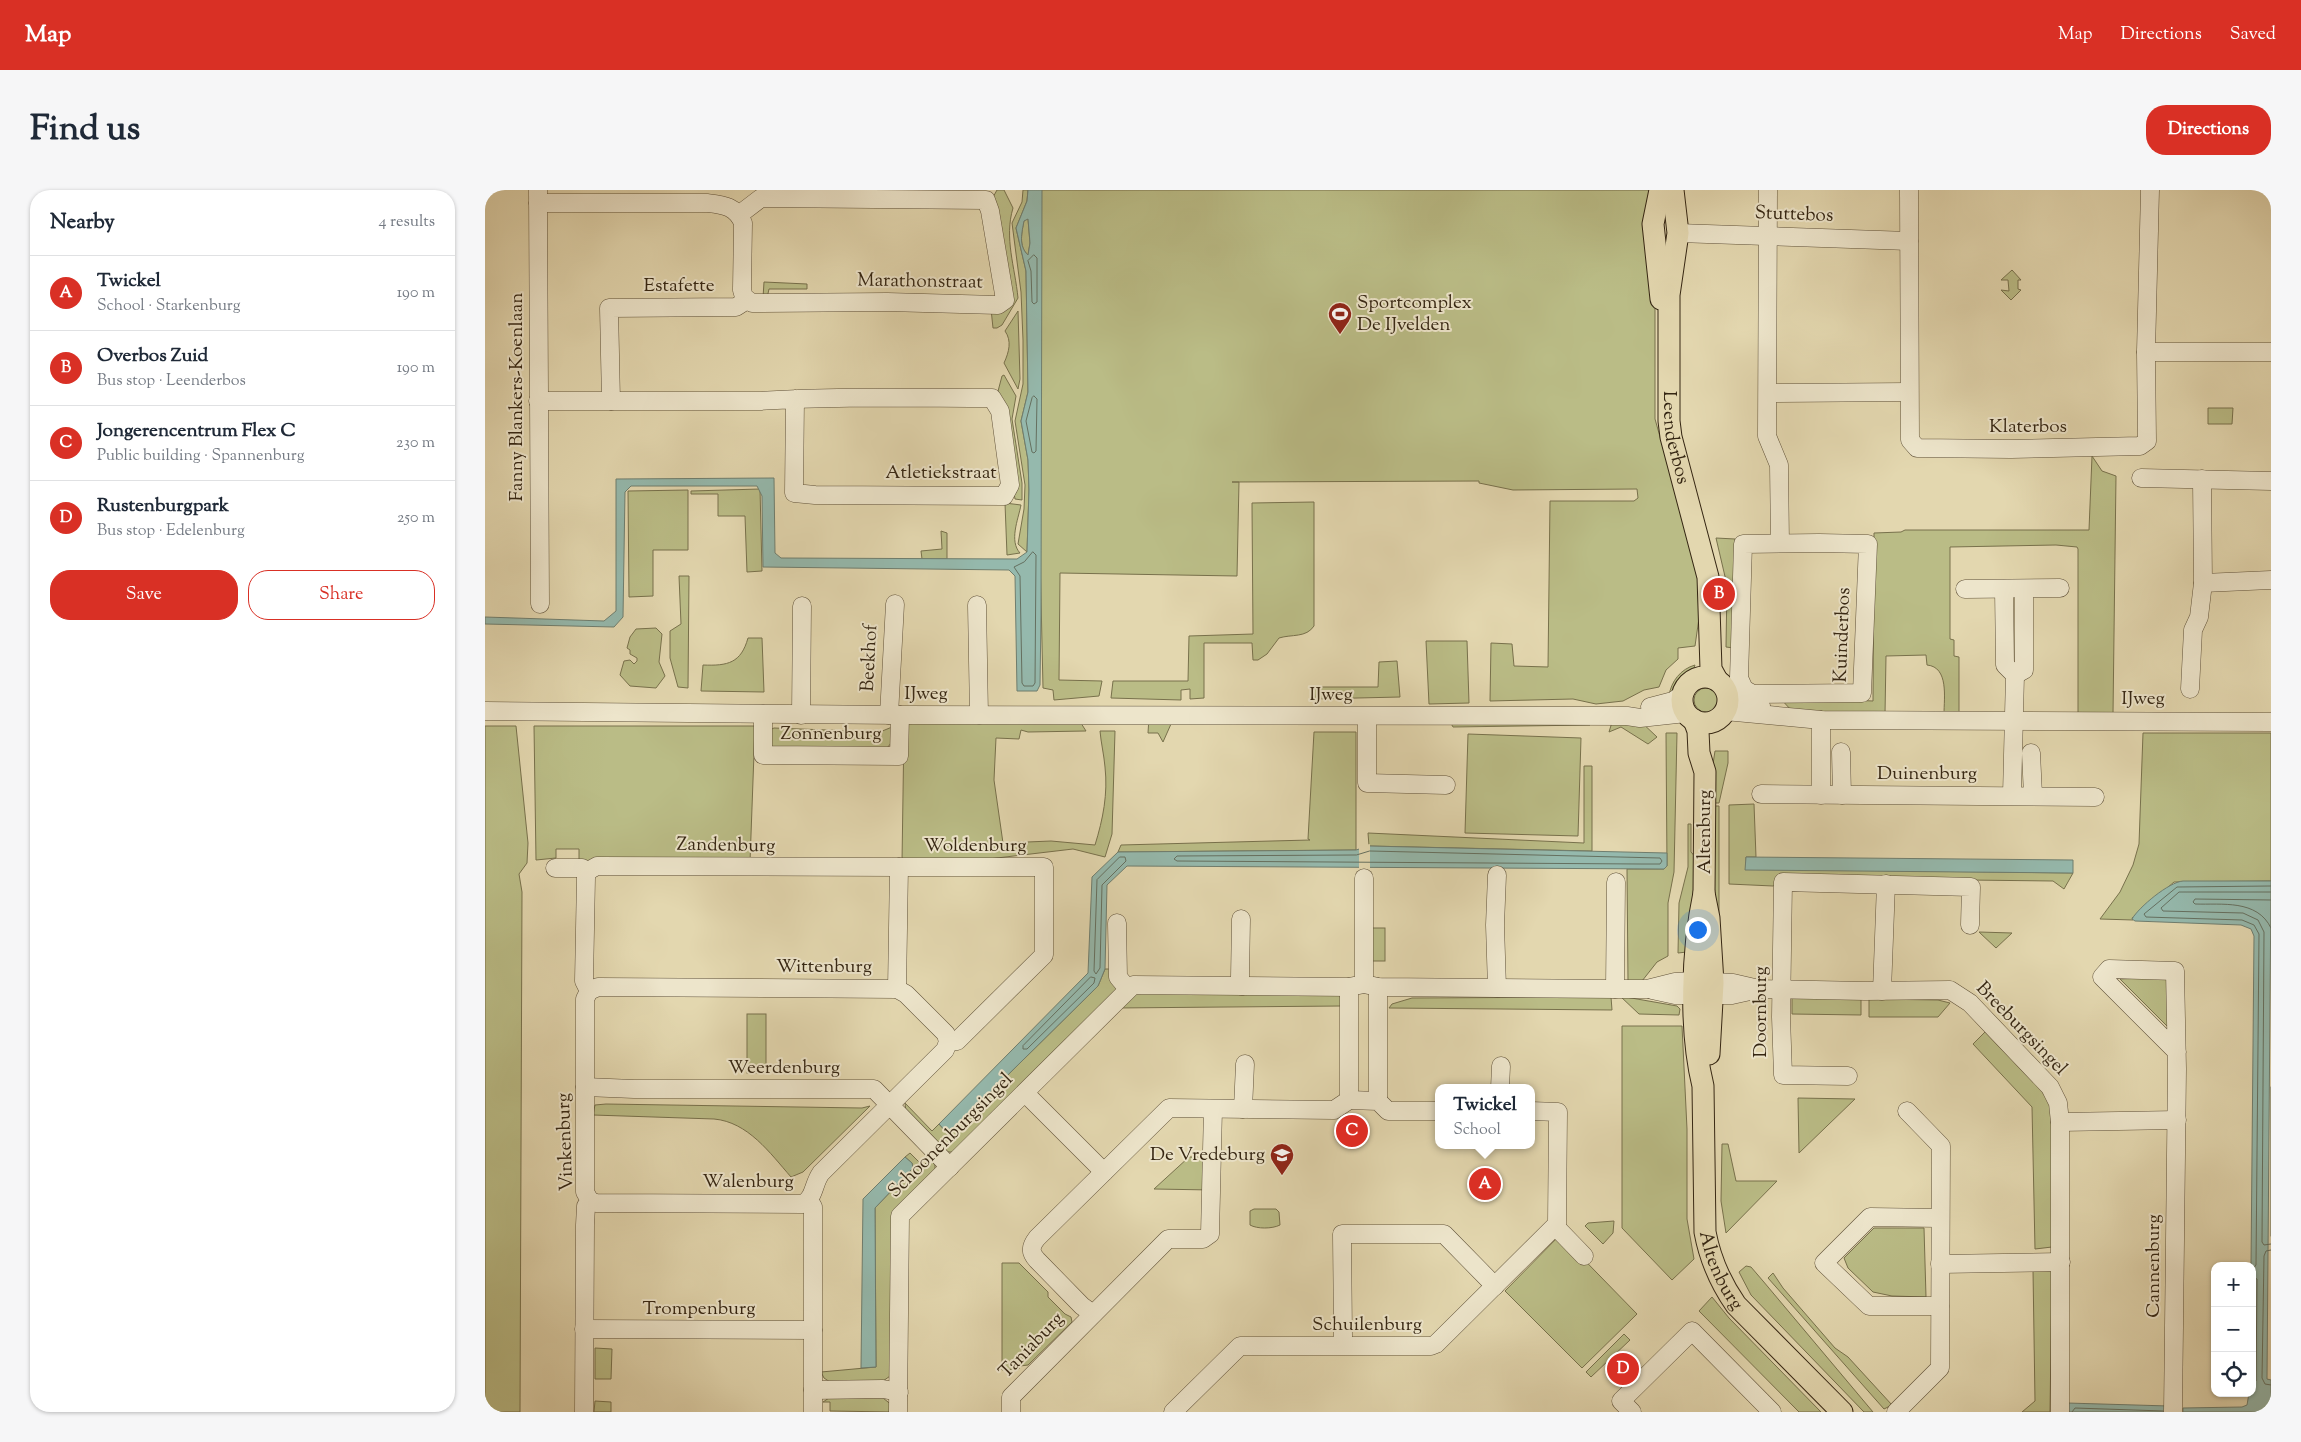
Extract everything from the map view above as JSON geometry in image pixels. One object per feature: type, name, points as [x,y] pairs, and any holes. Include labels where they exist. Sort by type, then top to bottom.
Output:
[{"type":"main road","name":"Leenderbos","points":[[1660,190],[1668,204],[1678,243],[1669,295],[1669,421],[1671,437],[1708,577],[1711,670],[1705,702]]},
{"type":"main road","name":"Leenderbos","points":[[1668,204],[1653,224],[1661,293],[1662,416],[1702,591],[1700,661],[1705,702]]},
{"type":"main road","points":[[1655,247],[1666,256],[1671,256],[1678,243]]},
{"type":"main road","name":"Altenburg","points":[[1705,702],[1710,756],[1705,772],[1704,892],[1709,918],[1704,988],[1708,1068],[1703,1086],[1705,1232],[1708,1250],[1716,1271],[1736,1305],[1841,1412]]},
{"type":"street","points":[[1768,190],[1769,393],[1767,436],[1779,465],[1780,543]]},
{"type":"street","name":"Klaterbos","points":[[1909,190],[1910,440],[1917,448],[2096,448],[2140,446],[2147,440],[2146,352],[2150,190]]},
{"type":"street","points":[[538,197],[611,197],[729,206],[739,214],[743,223],[742,290],[747,300]]},
{"type":"street","name":"Fanny Blankers-Koenlaan","points":[[538,197],[540,604]]},
{"type":"street","name":"Marathonstraat","points":[[739,214],[761,198],[986,200],[990,211],[1005,300],[998,305],[887,302],[760,304],[747,300]]},
{"type":"street","name":"Stuttebos","points":[[1678,243],[1769,235],[1909,241]]},
{"type":"street","name":"Estafette","points":[[611,401],[609,308],[735,307],[747,300]]},
{"type":"street","points":[[2146,352],[2271,352]]},
{"type":"street","points":[[1769,393],[1909,392]]},
{"type":"street","name":"Atletiekstraat","points":[[538,401],[759,401],[795,399],[992,398],[1000,411],[1010,485],[1004,496],[815,495],[794,493],[795,399]]},
{"type":"street","points":[[2141,478],[2271,481]]},
{"type":"street","points":[[2190,688],[2193,630],[2199,617],[2203,583],[2202,479]]},
{"type":"street","name":"Kuinderbos","points":[[1780,543],[1868,544],[1862,693],[1753,694],[1744,689],[1739,678],[1743,544],[1780,543]]},
{"type":"street","points":[[2203,583],[2271,580]]},
{"type":"street","points":[[2015,675],[2024,670],[2024,588]]},
{"type":"street","points":[[1965,589],[2060,588]]},
{"type":"street","points":[[2004,589],[2005,666],[2015,675],[2012,795]]},
{"type":"street","name":"Beekhof","points":[[895,604],[895,715]]},
{"type":"street","points":[[977,605],[979,715]]},
{"type":"street","points":[[801,715],[802,606]]},
{"type":"street","name":"IJweg","points":[[485,712],[1367,717],[1627,716],[1644,708],[1673,701],[1705,702],[1776,715],[1821,720],[2271,722]]},
{"type":"street","name":"Zonnenburg","points":[[763,714],[763,755],[899,756],[895,715]]},
{"type":"street","name":"IJweg","points":[[1367,717],[1367,783],[1446,785]]},
{"type":"street","points":[[1821,720],[1821,795]]},
{"type":"street","points":[[1841,752],[1842,795]]},
{"type":"street","points":[[2031,753],[2033,796]]},
{"type":"street","name":"Duinenburg","points":[[1761,794],[2095,797]]},
{"type":"street","name":"Zandenburg","points":[[555,868],[582,868],[588,871],[597,866],[899,868]]},
{"type":"street","name":"Woldenburg","points":[[897,989],[899,868],[1044,867],[1044,955],[957,1041],[948,1042]]},
{"type":"street","name":"Vinkenburg","points":[[584,1412],[585,1225],[586,1206],[590,1201],[585,1192],[585,999],[589,991],[584,981],[586,877],[588,871]]},
{"type":"street","points":[[1497,875],[1495,925],[1497,988]]},
{"type":"street","points":[[1364,878],[1364,986],[1378,1101]]},
{"type":"street","points":[[1615,989],[1616,882]]},
{"type":"street","name":"Doornburg","points":[[1848,1076],[1783,1075],[1781,989],[1783,882],[1886,884]]},
{"type":"street","points":[[1883,991],[1886,884],[1971,887],[1970,925]]},
{"type":"street","points":[[1241,919],[1240,978],[1243,986]]},
{"type":"street","points":[[1117,923],[1118,977],[1128,989],[1133,985],[1139,985],[1647,989],[1675,982],[1704,988]]},
{"type":"street","name":"Cannenburg","points":[[2173,1412],[2177,1120],[2177,1052],[2175,971],[2109,969],[2102,977],[2177,1052]]},
{"type":"street","points":[[1349,1100],[1364,986]]},
{"type":"street","name":"Wittenburg","points":[[589,991],[598,987],[897,989],[906,994],[946,1034],[948,1042]]},
{"type":"street","name":"Breeburgsingel","points":[[1704,988],[1732,995],[1759,989],[1950,990],[1961,996],[2050,1087],[2058,1103],[2060,1122],[2060,1412]]},
{"type":"street","name":"Schoonenburgsingel","points":[[898,1412],[899,1221],[904,1211],[1128,989]]},
{"type":"street","points":[[890,1106],[945,1050],[948,1042]]},
{"type":"street","points":[[1243,1109],[1245,1064]]},
{"type":"street","points":[[1500,1084],[1501,1066]]},
{"type":"street","name":"Weerdenburg","points":[[585,1087],[671,1090],[874,1089],[950,1167]]},
{"type":"street","points":[[1025,1093],[1104,1172]]},
{"type":"street","points":[[1093,1314],[1082,1306],[1037,1260],[1031,1249],[1037,1238],[1169,1108],[1334,1110],[1349,1100],[1378,1101],[1388,1110],[1435,1110]]},
{"type":"street","name":"Walenburg","points":[[590,1201],[596,1203],[803,1204],[809,1200],[821,1173],[890,1106]]},
{"type":"street","name":"Taniaburg","points":[[1011,1412],[1011,1397],[1168,1239],[1203,1239],[1211,1234],[1213,1109]]},
{"type":"street","points":[[1535,1111],[1558,1112],[1557,1220],[1555,1226],[1585,1256]]},
{"type":"street","points":[[1897,1412],[1940,1368],[1939,1218],[1941,1146],[1907,1111]]},
{"type":"street","points":[[2060,1122],[2177,1120]]},
{"type":"street","points":[[809,1200],[813,1207],[813,1412]]},
{"type":"street","points":[[1939,1218],[1870,1217],[1824,1263],[1869,1306],[1940,1306]]},
{"type":"street","name":"Schuilenburg","points":[[1178,1408],[1240,1346],[1434,1346],[1555,1226]]},
{"type":"street","points":[[1341,1345],[1343,1336],[1342,1234],[1444,1234],[1495,1286]]},
{"type":"street","points":[[1940,1264],[2061,1262]]},
{"type":"street","name":"Trompenburg","points":[[584,1329],[813,1330]]},
{"type":"street","points":[[1632,1412],[1621,1401],[1692,1332],[1772,1412]]},
{"type":"street","points":[[813,1390],[883,1389],[899,1392]]},
{"type":"green space","points":[[997,190],[1004,190],[1013,208],[1010,241],[1018,298],[1002,325],[993,328],[991,309],[1003,308],[992,199]]},
{"type":"green space","points":[[1023,190],[1028,190],[1027,201],[1016,228],[1026,271],[1028,392],[1021,421],[1028,460],[1027,552],[1018,544],[1024,509],[1025,485],[1015,421],[1023,384],[1023,340],[1021,292],[1012,223],[1022,202]]},
{"type":"green space","name":"Sportcomplex De IJvelden","points":[[1038,190],[1655,190],[1655,419],[1695,561],[1699,590],[1699,618],[1695,646],[1678,648],[1678,659],[1666,670],[1659,687],[1644,690],[1623,701],[1596,704],[1573,699],[1490,701],[1491,643],[1512,644],[1514,666],[1548,667],[1550,501],[1634,501],[1638,498],[1637,489],[1513,490],[1479,483],[1479,481],[1232,482],[1239,482],[1237,576],[1060,573],[1059,680],[1102,681],[1099,696],[1054,700],[1053,690],[1043,688],[1037,419]]},
{"type":"green space","points":[[1028,219],[1030,243],[1028,255],[1021,239],[1024,220]]},
{"type":"green space","points":[[2012,270],[2021,280],[2018,280],[2018,289],[2021,290],[2011,300],[2001,290],[2009,291],[2008,280],[2001,280]]},
{"type":"green space","points":[[764,282],[807,284],[807,289],[769,289],[767,298],[763,298]]},
{"type":"green space","points":[[1018,311],[1020,379],[1018,389],[1004,363],[1009,347],[1009,339],[1005,331]]},
{"type":"green space","points":[[1004,375],[1016,396],[1012,419],[1022,483],[1022,500],[1015,499],[997,395],[1002,376]]},
{"type":"green space","points":[[2208,408],[2233,408],[2232,424],[2208,424]]},
{"type":"green space","points":[[2092,456],[2102,471],[2116,476],[2113,714],[2078,714],[2078,549],[2077,547],[2056,545],[1950,547],[1950,639],[1954,640],[1954,656],[1959,657],[1959,714],[1944,714],[1944,684],[1942,677],[1934,667],[1927,665],[1926,655],[1886,656],[1885,714],[1792,711],[1779,697],[1873,701],[1874,533],[1901,532],[1905,530],[2089,530]]},
{"type":"green space","points":[[760,489],[762,571],[747,572],[745,516],[718,516],[718,494],[691,494],[691,491]]},
{"type":"green space","points":[[688,490],[688,550],[653,550],[653,596],[629,597],[628,491]]},
{"type":"green space","points":[[1314,502],[1314,626],[1311,630],[1303,634],[1279,638],[1267,654],[1258,660],[1253,660],[1252,643],[1204,643],[1204,698],[1190,699],[1190,689],[1181,690],[1181,700],[1111,698],[1113,681],[1188,681],[1189,636],[1253,634],[1252,503]]},
{"type":"green space","points":[[1005,503],[1021,505],[1015,536],[1015,543],[1020,553],[1007,555]]},
{"type":"green space","points":[[941,531],[947,533],[947,559],[922,559],[921,551],[942,549]]},
{"type":"green space","points":[[1716,538],[1735,539],[1734,648],[1726,647],[1727,585]]},
{"type":"green space","points":[[679,576],[689,576],[688,688],[678,687],[670,658],[670,631],[681,624]]},
{"type":"green space","points":[[656,628],[662,634],[659,662],[665,676],[656,688],[630,686],[620,675],[624,661],[630,660],[634,664],[637,661],[637,658],[630,654],[630,650],[627,648],[630,637],[636,629]]},
{"type":"green space","points":[[748,638],[762,638],[764,692],[701,691],[703,665],[720,665],[737,658],[742,653]]},
{"type":"green space","points":[[1426,641],[1467,641],[1469,703],[1429,704]]},
{"type":"green space","points":[[1397,661],[1400,697],[1315,699],[1314,687],[1378,687],[1379,662]]},
{"type":"green space","points":[[1695,665],[1685,682],[1669,696],[1677,676],[1685,669]]},
{"type":"green space","points":[[1706,688],[1715,691],[1718,700],[1715,709],[1706,712],[1697,709],[1694,700],[1697,691]]},
{"type":"green space","points":[[1149,717],[1220,718],[1220,724],[1171,724],[1163,742],[1158,733],[1148,733]]},
{"type":"green space","points":[[1448,718],[1590,718],[1590,725],[1453,727]]},
{"type":"green space","points":[[910,719],[1079,720],[1086,731],[1028,732],[1021,730],[1019,739],[996,738],[994,780],[1003,843],[1051,841],[1095,845],[1106,787],[1105,762],[1100,731],[1115,731],[1112,834],[1105,857],[1073,849],[980,860],[902,862],[904,728]]},
{"type":"green space","points":[[1613,719],[1638,719],[1657,737],[1648,744],[1621,727],[1609,732]]},
{"type":"green space","points":[[485,726],[516,726],[528,843],[527,863],[519,874],[522,892],[520,1412],[485,1412]]},
{"type":"green space","points":[[534,726],[755,726],[750,862],[579,862],[579,849],[556,849],[556,858],[536,860]]},
{"type":"green space","points":[[892,727],[892,742],[887,748],[781,748],[770,746],[767,731],[774,728],[880,732]]},
{"type":"green space","points":[[1314,732],[1356,732],[1356,850],[1118,852],[1121,845],[1310,840],[1308,839]]},
{"type":"green space","points":[[1666,733],[1677,733],[1674,872],[1668,903],[1668,956],[1657,962],[1642,981],[1628,981],[1627,869],[1664,869],[1667,866]]},
{"type":"green space","points":[[2143,733],[2271,733],[2271,881],[2174,882],[2132,918],[2133,920],[2100,919],[2120,892],[2133,865],[2139,844]]},
{"type":"green space","points":[[1468,734],[1581,738],[1578,836],[1465,833]]},
{"type":"green space","points":[[1715,751],[1728,751],[1728,763],[1719,803],[1711,803],[1711,777]]},
{"type":"green space","points":[[1584,766],[1592,766],[1592,851],[1369,846],[1368,833],[1584,843]]},
{"type":"green space","points":[[1754,804],[1756,857],[1746,857],[1746,869],[2073,873],[2064,889],[2053,881],[1793,878],[1773,886],[1729,884],[1729,805]]},
{"type":"green space","points":[[1711,806],[1719,806],[1719,951],[1715,952]]},
{"type":"green space","points":[[1688,824],[1691,824],[1691,852],[1698,860],[1687,952],[1678,953],[1679,903],[1688,867]]},
{"type":"green space","points":[[1369,928],[1385,928],[1385,961],[1369,961]]},
{"type":"green space","points":[[1979,932],[2012,933],[1996,948]]},
{"type":"green space","points":[[1105,969],[1111,969],[1121,989],[956,1152],[944,1152],[906,1112],[905,1103],[932,1131],[939,1124],[948,1134],[1098,986]]},
{"type":"green space","points":[[2165,977],[2169,979],[2168,1027],[2120,979]]},
{"type":"green space","points":[[1340,991],[1341,1006],[1115,1008],[1128,995],[1146,993]]},
{"type":"green space","points":[[1620,996],[1677,1006],[1680,1009],[1679,1015],[1639,1014]]},
{"type":"green space","points":[[1611,997],[1612,1010],[1389,1008],[1392,1004],[1412,998]]},
{"type":"green space","points":[[1792,997],[1861,997],[1861,1015],[1792,1014]]},
{"type":"green space","points":[[1869,999],[1938,1000],[1950,1003],[1938,1017],[1869,1017]]},
{"type":"green space","points":[[747,1014],[766,1014],[766,1073],[747,1073]]},
{"type":"green space","points":[[1622,1026],[1682,1026],[1687,1129],[1687,1219],[1694,1259],[1672,1280],[1622,1228]]},
{"type":"green space","points":[[1985,1032],[2041,1090],[2053,1108],[2052,1247],[2035,1249],[2032,1107],[1973,1044]]},
{"type":"green space","points":[[1798,1098],[1855,1099],[1799,1153]]},
{"type":"green space","points":[[595,1105],[862,1108],[870,1106],[803,1172],[791,1177],[748,1132],[726,1121],[593,1115]]},
{"type":"green space","points":[[1722,1144],[1728,1144],[1736,1181],[1777,1181],[1726,1233],[1721,1201]]},
{"type":"green space","points":[[910,1153],[923,1166],[930,1159],[935,1164],[935,1172],[895,1214],[893,1374],[883,1381],[830,1382],[824,1378],[821,1372],[876,1367],[875,1208],[913,1168],[912,1163],[905,1157]]},
{"type":"green space","points":[[1189,1157],[1213,1157],[1212,1190],[1154,1189]]},
{"type":"green space","points":[[1254,1209],[1276,1209],[1279,1212],[1280,1225],[1265,1228],[1250,1225],[1250,1211]]},
{"type":"green space","points":[[1614,1221],[1613,1233],[1603,1244],[1585,1226],[1588,1223]]},
{"type":"green space","points":[[1874,1228],[1924,1228],[1926,1297],[1892,1296],[1873,1292],[1848,1268],[1844,1258]]},
{"type":"green space","points":[[1560,1235],[1637,1314],[1582,1368],[1505,1291]]},
{"type":"green space","points":[[1002,1263],[1019,1263],[1048,1292],[1048,1297],[1065,1314],[1071,1317],[1072,1322],[1028,1365],[1020,1366],[1019,1369],[1002,1370]]},
{"type":"green space","points":[[1746,1266],[1751,1267],[1873,1412],[1864,1412],[1751,1295],[1739,1272]]},
{"type":"green space","points":[[2033,1270],[2052,1271],[2050,1412],[2022,1412],[2035,1401]]},
{"type":"green space","points":[[1773,1273],[1783,1288],[1835,1348],[1848,1357],[1892,1405],[1884,1409],[1768,1278]]},
{"type":"green space","points":[[1712,1297],[1729,1318],[1821,1412],[1799,1412],[1699,1311]]},
{"type":"green space","points":[[1624,1334],[1630,1340],[1591,1377],[1586,1372]]},
{"type":"green space","points":[[595,1348],[612,1349],[611,1379],[595,1379]]},
{"type":"green space","points":[[829,1398],[883,1398],[893,1406],[893,1412],[830,1411],[830,1402],[823,1402]]},
{"type":"green space","points":[[595,1401],[611,1402],[611,1412],[594,1412]]},
{"type":"water","points":[[1028,190],[1042,190],[1041,616],[1040,685],[1037,691],[1017,691],[1015,576],[1009,570],[763,567],[762,496],[757,486],[631,486],[625,492],[623,617],[614,627],[485,624],[485,617],[604,621],[616,611],[616,479],[774,478],[775,553],[781,558],[1017,559],[1027,552],[1028,460],[1021,421],[1028,392],[1026,271],[1016,228],[1027,201]],"holes":[[[1028,219],[1030,243],[1028,255],[1021,239],[1024,221]]]},
{"type":"water","points":[[1369,846],[1667,853],[1667,866],[1664,869],[1127,866],[1107,885],[1105,969],[1098,986],[948,1134],[939,1124],[1088,973],[1092,877],[1118,852],[1356,850]]},
{"type":"water","points":[[1746,857],[2073,860],[2073,873],[1745,870]]},
{"type":"water","points":[[2271,881],[2267,1379],[2271,1380],[2271,1412],[2183,1412],[2183,1408],[2242,1407],[2247,1405],[2248,1397],[2256,1397],[2256,1262],[2251,1262],[2254,936],[2251,929],[2241,925],[2135,921],[2132,919],[2155,896],[2177,882]]},
{"type":"water","points":[[905,1157],[912,1163],[913,1168],[875,1208],[876,1367],[861,1368],[863,1199]]},
{"type":"water","points":[[2067,1403],[2169,1406],[2169,1412],[2067,1412]]},
{"type":"pier","points":[[1370,844],[1370,870],[1359,870],[1359,846]]},
{"type":"place","name":"Sportcomplex De IJvelden","points":[[1340,335]]},
{"type":"place","name":"Overbos Zuid","points":[[1719,594]]},
{"type":"place","name":"Jongerencentrum Flex C","points":[[1352,1131]]},
{"type":"place","name":"De Vredeburg","points":[[1282,1176]]},
{"type":"place","name":"Twickel","points":[[1485,1184]]},
{"type":"place","name":"Rustenburgpark","points":[[1623,1369]]}]
